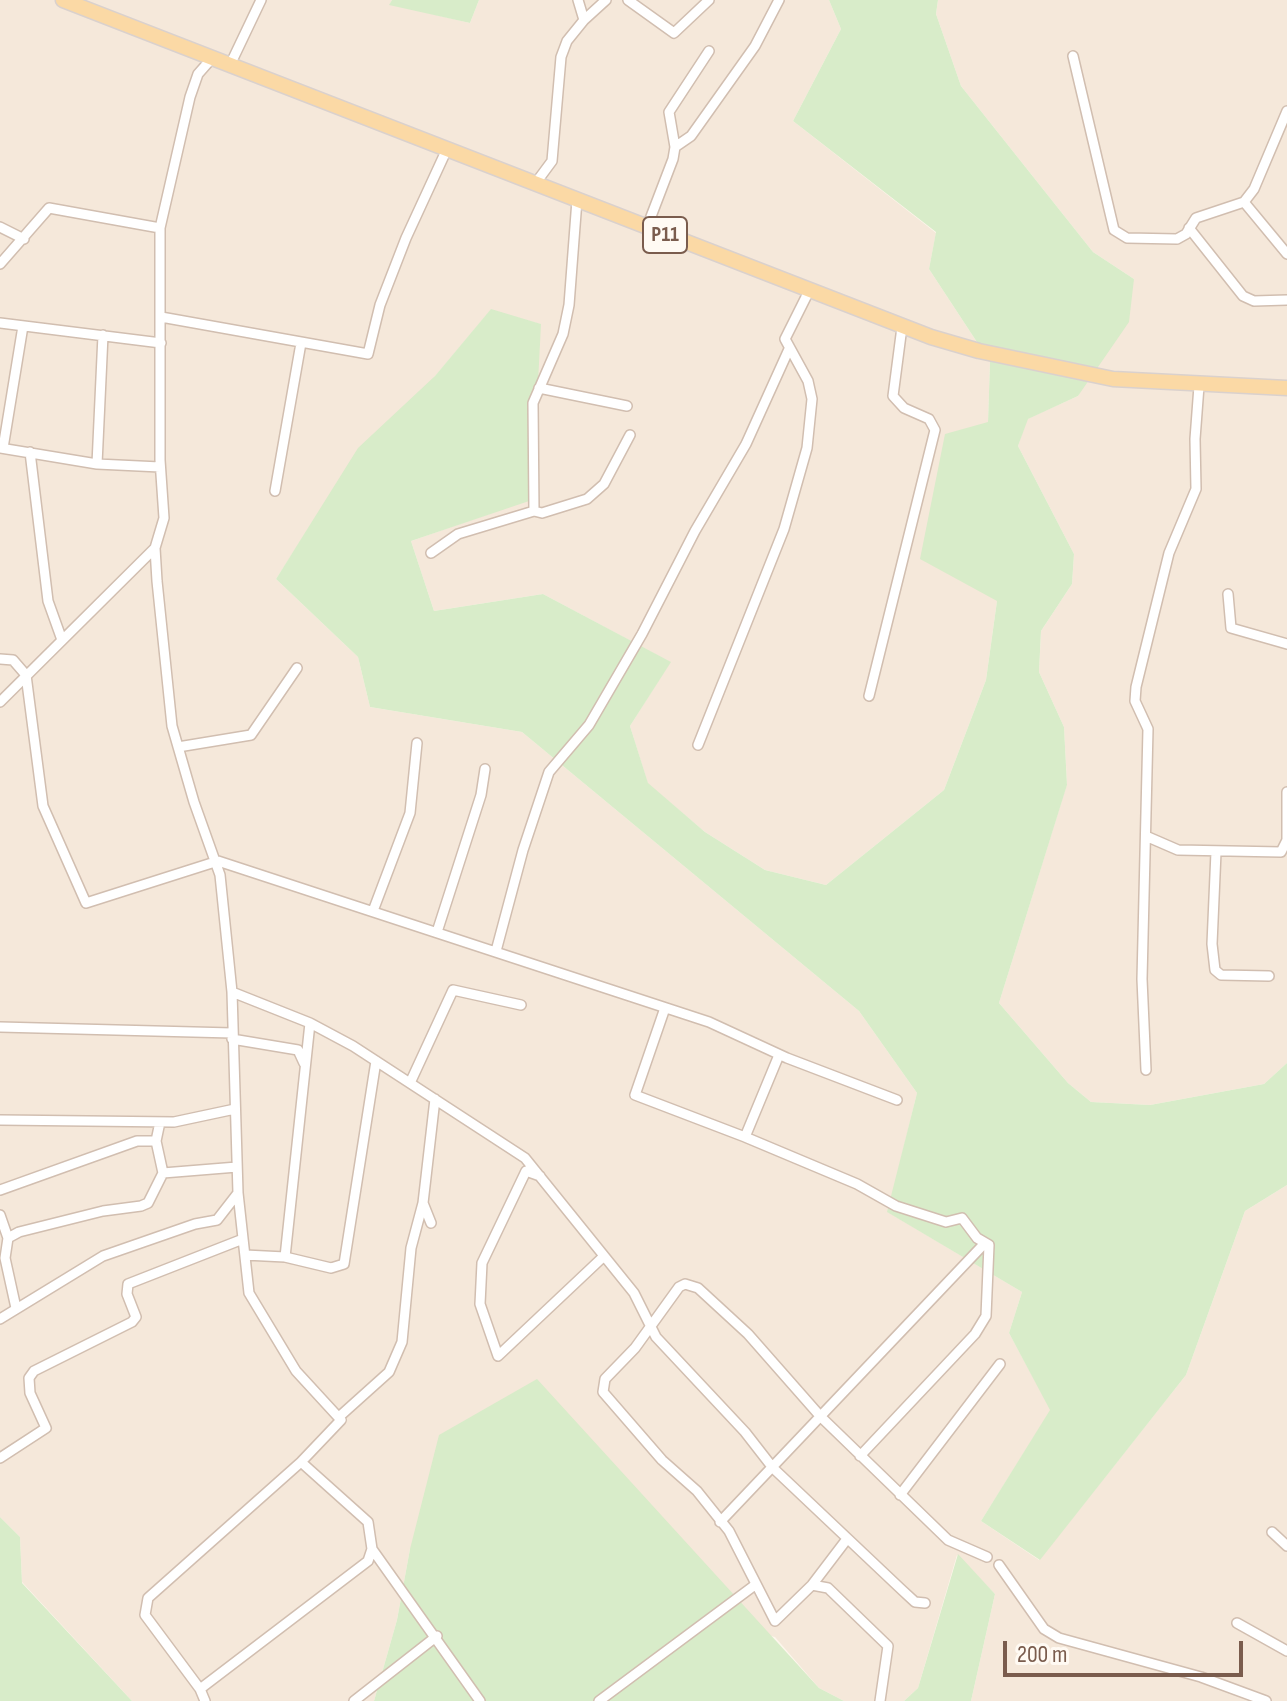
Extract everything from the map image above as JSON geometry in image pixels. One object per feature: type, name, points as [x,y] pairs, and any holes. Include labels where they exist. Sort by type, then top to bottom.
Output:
[{"type":"main road","name":"P11","points":[[63,0],[902,327],[979,351],[1113,379],[1199,386],[1287,388]]},
{"type":"street","points":[[231,63],[261,0]]},
{"type":"street","points":[[578,0],[584,20]]},
{"type":"street","points":[[535,184],[552,161],[557,75],[567,41],[606,0]]},
{"type":"street","points":[[628,0],[674,33],[709,0]]},
{"type":"street","points":[[675,147],[691,136],[755,46],[779,0]]},
{"type":"street","points":[[647,227],[675,147],[669,112],[709,51]]},
{"type":"street","points":[[1073,56],[1114,230],[1127,238],[1177,239],[1205,213],[1244,202],[1254,189],[1287,113]]},
{"type":"street","points":[[213,57],[198,74],[190,97],[160,228],[160,467],[164,518],[155,548],[172,726],[194,802],[218,861],[232,992],[238,1193],[249,1293],[296,1371],[340,1416]]},
{"type":"street","points":[[161,317],[368,354],[380,305],[406,238],[447,149]]},
{"type":"street","points":[[534,511],[533,403],[563,334],[569,305],[577,200]]},
{"type":"street","points":[[1244,202],[1287,254]]},
{"type":"street","points":[[0,264],[49,208],[160,228]]},
{"type":"street","points":[[0,227],[24,239]]},
{"type":"street","points":[[1189,228],[1243,296],[1254,301],[1287,300]]},
{"type":"street","points":[[698,745],[784,529],[807,448],[812,399],[808,381],[789,349],[786,332],[809,291]]},
{"type":"street","points":[[0,323],[161,343]]},
{"type":"street","points":[[23,326],[2,448],[97,464],[160,467]]},
{"type":"street","points":[[869,696],[935,430],[929,419],[904,408],[893,396],[902,327]]},
{"type":"street","points":[[97,464],[103,335]]},
{"type":"street","points":[[275,491],[301,343]]},
{"type":"street","points":[[496,951],[523,850],[549,772],[589,725],[642,634],[695,531],[746,444],[789,349]]},
{"type":"street","points":[[1146,1070],[1142,979],[1148,837],[1148,724],[1135,701],[1136,687],[1169,553],[1196,489],[1199,386]]},
{"type":"street","points":[[539,388],[627,406]]},
{"type":"street","points":[[431,553],[458,534],[587,499],[604,484],[630,435]]},
{"type":"street","points":[[30,452],[48,601],[62,640]]},
{"type":"street","points":[[0,702],[155,548]]},
{"type":"street","points":[[1228,594],[1231,628],[1287,644]]},
{"type":"street","points":[[0,659],[13,660],[26,675],[43,806],[86,903],[218,861],[709,1022],[779,1055],[897,1100]]},
{"type":"street","points":[[178,747],[251,735],[297,668]]},
{"type":"street","points":[[373,911],[410,813],[417,743]]},
{"type":"street","points":[[437,932],[481,795],[485,769]]},
{"type":"street","points":[[1148,837],[1178,850],[1281,852],[1287,840],[1287,792]]},
{"type":"street","points":[[1216,852],[1212,944],[1215,970],[1221,975],[1269,976]]},
{"type":"street","points":[[410,1083],[453,990],[521,1005]]},
{"type":"street","points":[[232,992],[310,1023],[376,1061],[525,1158],[634,1293],[651,1328],[773,1468],[915,1602],[925,1603]]},
{"type":"street","points":[[665,1008],[635,1095],[857,1184],[896,1206],[946,1222],[962,1218],[977,1238],[989,1245],[986,1316],[975,1334],[860,1456]]},
{"type":"street","points":[[285,1257],[310,1023]]},
{"type":"street","points":[[0,1027],[232,1036],[298,1050],[305,1066]]},
{"type":"street","points":[[745,1137],[779,1055]]},
{"type":"street","points":[[245,1255],[285,1257],[331,1268],[344,1264],[376,1061]]},
{"type":"street","points":[[205,1701],[200,1689],[145,1615],[144,1608],[148,1598],[301,1462],[338,1424],[340,1416],[389,1372],[402,1342],[411,1248],[423,1203],[435,1099]]},
{"type":"street","points":[[0,1120],[160,1122],[235,1109]]},
{"type":"street","points":[[8,1238],[19,1232],[103,1211],[148,1203],[163,1173],[156,1141],[160,1122]]},
{"type":"street","points":[[0,1190],[137,1141],[156,1141]]},
{"type":"street","points":[[163,1173],[237,1167]]},
{"type":"street","points":[[541,1177],[526,1171],[482,1263],[480,1304],[498,1356],[603,1257]]},
{"type":"street","points":[[0,1319],[103,1256],[195,1224],[217,1220],[238,1193]]},
{"type":"street","points":[[423,1203],[431,1223]]},
{"type":"street","points":[[0,1215],[8,1238],[4,1284],[16,1308]]},
{"type":"street","points":[[0,1458],[46,1428],[30,1393],[29,1378],[34,1371],[132,1322],[136,1317],[126,1288],[128,1284],[243,1239]]},
{"type":"street","points":[[720,1522],[985,1243]]},
{"type":"street","points":[[847,1539],[812,1585],[775,1621],[755,1585],[745,1557],[697,1491],[662,1460],[603,1392],[605,1379],[651,1328],[679,1287],[692,1285],[748,1334],[821,1417],[957,1546],[987,1557]]},
{"type":"street","points":[[900,1495],[1000,1364]]},
{"type":"street","points":[[200,1689],[368,1561],[372,1549],[368,1522],[301,1462]]},
{"type":"street","points":[[1272,1532],[1287,1546]]},
{"type":"street","points":[[372,1549],[437,1636],[480,1701]]},
{"type":"street","points":[[999,1565],[1038,1621],[1059,1638],[1201,1677],[1266,1701]]},
{"type":"street","points":[[599,1701],[755,1585]]},
{"type":"street","points":[[812,1585],[828,1588],[888,1646],[880,1701]]},
{"type":"street","points":[[1237,1623],[1287,1651]]},
{"type":"street","points":[[354,1701],[437,1636]]},
{"type":"shaded area","points":[[0,0],[392,0],[390,4],[470,23],[479,0],[829,0],[841,29],[793,121],[936,233],[929,269],[990,362],[988,422],[997,601],[986,680],[944,790],[826,885],[765,870],[705,832],[648,784],[630,726],[670,662],[543,594],[434,611],[411,541],[532,499],[540,324],[491,310],[314,520],[276,579],[358,657],[370,707],[522,732],[859,1011],[917,1093],[888,1212],[1022,1292],[1009,1333],[1051,1410],[981,1521],[1039,1560],[1186,1375],[1245,1211],[1287,1185],[1287,1701],[971,1701],[995,1594],[957,1555],[918,1688],[904,1701],[844,1701],[819,1688],[775,1637],[410,1549],[397,1620],[374,1701],[132,1701],[22,1582],[20,1537],[0,1517]]},
{"type":"shaded area","points":[[938,0],[1287,0],[1287,1063],[1264,1084],[1150,1105],[1091,1102],[1068,1083],[999,1003],[1067,784],[1064,727],[1039,672],[1041,631],[1072,584],[1074,554],[1018,446],[1027,419],[1078,396],[1134,279],[1093,252],[961,86],[936,14]]},
{"type":"green space","points":[[392,0],[479,0],[470,23],[389,5]]},
{"type":"green space","points":[[829,0],[938,0],[936,14],[961,86],[1093,252],[1134,279],[1129,322],[1078,396],[1028,419],[1018,446],[1074,554],[1072,584],[1041,631],[1039,672],[1064,727],[1067,785],[999,1003],[1068,1083],[1091,1102],[1150,1105],[1264,1084],[1287,1063],[1287,1185],[1245,1211],[1186,1375],[1040,1560],[981,1521],[1050,1410],[1009,1333],[1022,1292],[887,1212],[917,1093],[859,1011],[522,732],[370,707],[358,657],[276,579],[358,448],[435,376],[491,309],[541,324],[532,500],[411,541],[434,611],[543,594],[671,662],[630,726],[648,783],[705,832],[765,870],[826,885],[944,790],[986,680],[997,601],[920,559],[945,434],[988,422],[990,362],[929,269],[936,232],[793,121],[841,29]]},
{"type":"green space","points":[[537,1379],[819,1688],[844,1701],[374,1701],[397,1620],[410,1549],[439,1435]]},
{"type":"green space","points":[[0,1517],[20,1537],[22,1583],[132,1701],[0,1701]]},
{"type":"green space","points":[[958,1554],[995,1594],[971,1701],[904,1701],[918,1688]]}]
